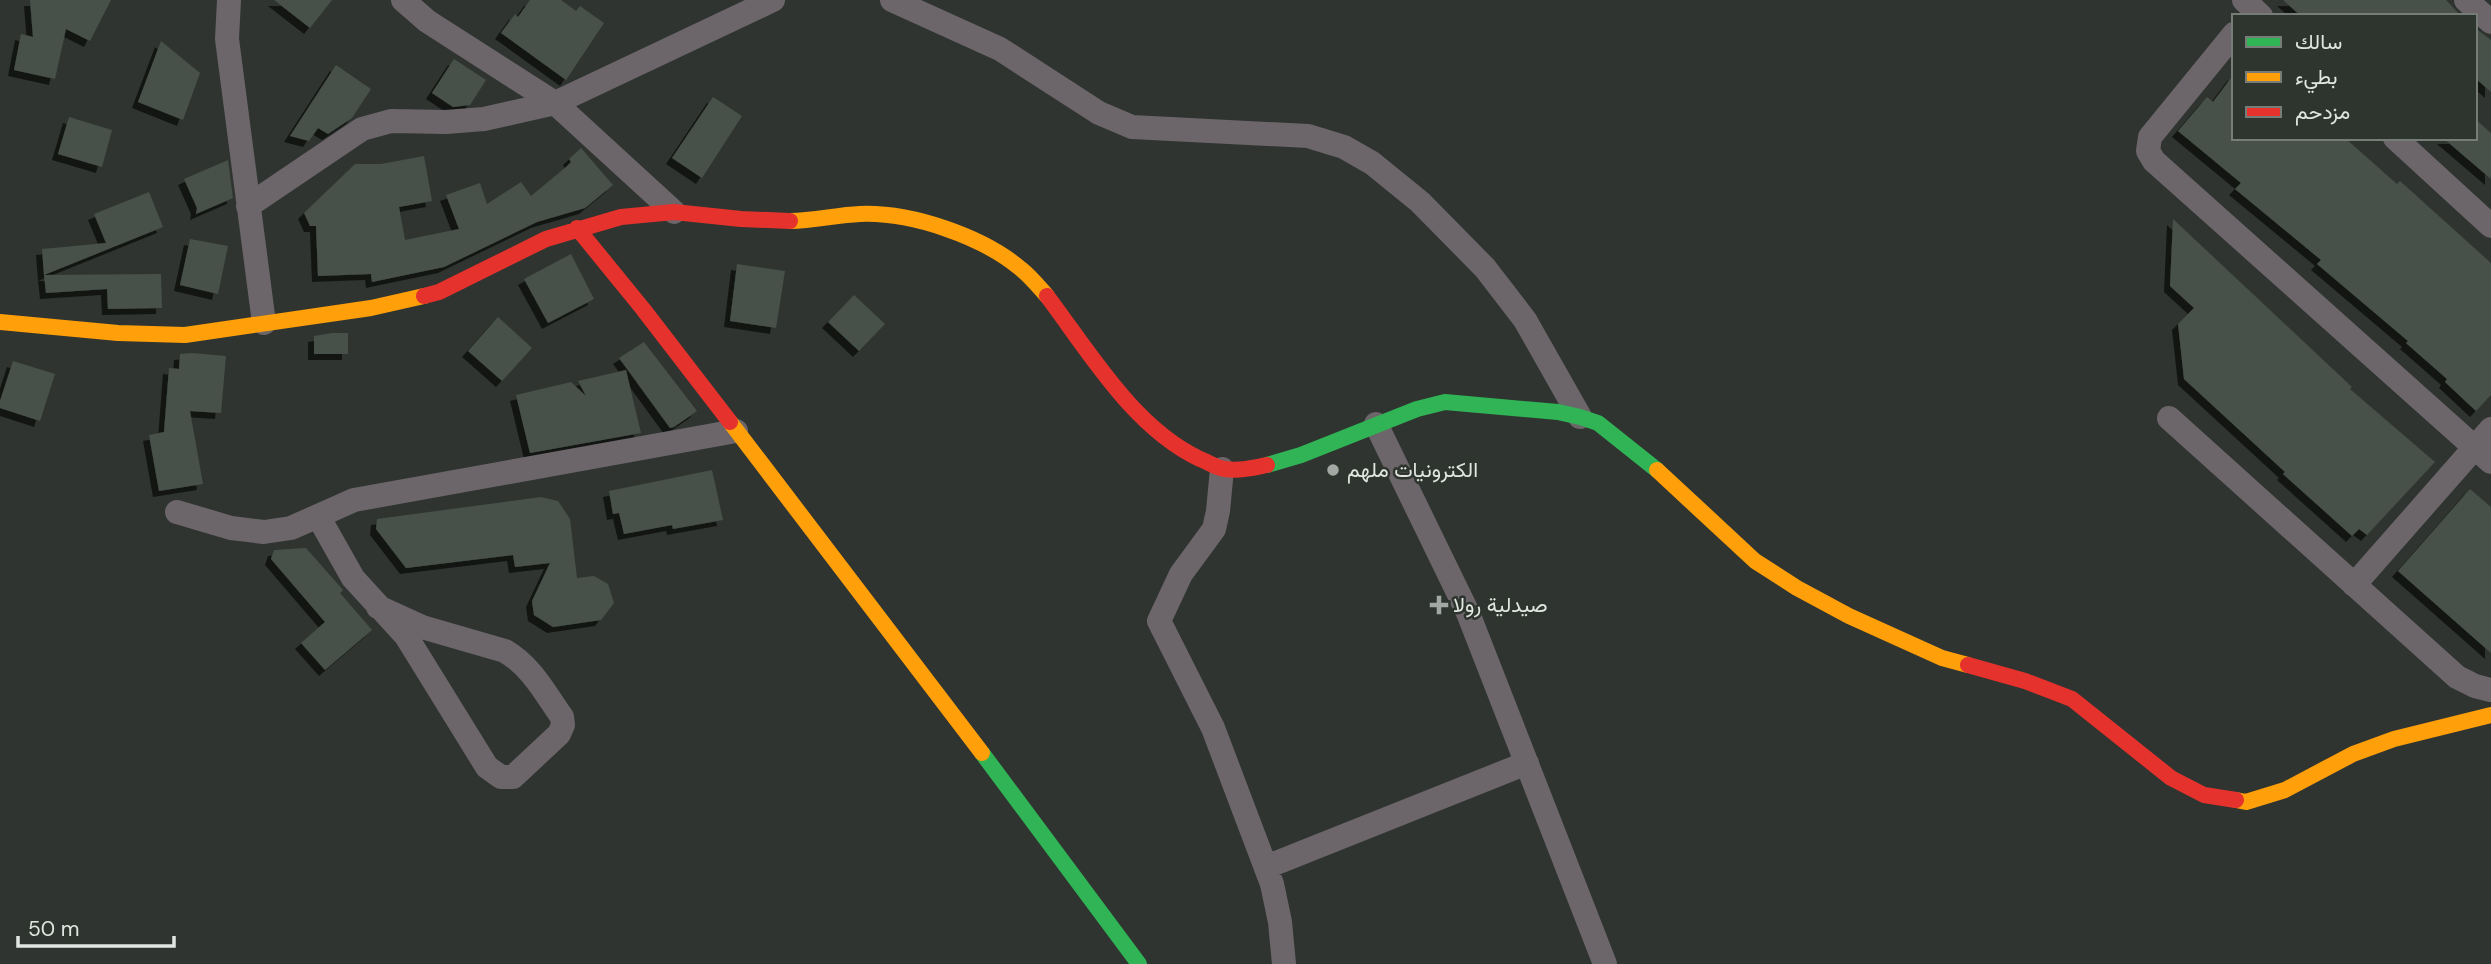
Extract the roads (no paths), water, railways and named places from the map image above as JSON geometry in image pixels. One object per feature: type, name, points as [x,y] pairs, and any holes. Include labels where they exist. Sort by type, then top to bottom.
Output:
[{"type":"street","points":[[229,0],[227,38],[264,323]]},
{"type":"street","points":[[403,0],[427,21],[555,103],[674,212]]},
{"type":"street","points":[[248,206],[362,129],[391,121],[446,122],[484,119],[555,103],[774,0]]},
{"type":"street","points":[[892,0],[1000,49],[1099,113],[1132,127],[1308,136],[1344,147],[1372,163],[1420,202],[1485,268],[1525,320],[1580,416]]},
{"type":"street","points":[[2466,0],[2491,22]]},
{"type":"street","points":[[2232,36],[2150,137],[2148,151],[2154,162],[2483,455]]},
{"type":"street","points":[[2397,140],[2491,226]]},
{"type":"street","points":[[0,322],[118,333],[185,335],[371,308],[439,292],[546,239],[621,217],[674,212],[741,219],[804,220],[860,214],[900,216],[948,230],[990,248],[1021,269],[1047,296],[1130,405],[1162,435],[1192,455],[1222,470],[1247,470],[1301,455],[1376,424],[1445,402],[1580,416],[1598,424],[1639,454],[1755,561],[1797,588],[1849,616],[1942,658],[2025,681],[2072,699],[2171,778],[2204,795],[2246,802],[2285,790],[2353,754],[2394,739],[2491,715]]},
{"type":"street","points":[[577,228],[643,309],[966,730],[1139,964]]},
{"type":"street","points":[[2169,418],[2457,677],[2474,686],[2491,690]]},
{"type":"street","points":[[1376,424],[1468,613],[1605,964]]},
{"type":"street","points":[[2354,585],[2483,455],[2491,429]]},
{"type":"street","points":[[177,512],[231,528],[264,533],[291,528],[354,500],[736,431]]},
{"type":"street","points":[[1222,470],[1219,511],[1214,529],[1181,574],[1159,621],[1213,728],[1266,867],[1280,922],[1284,964]]},
{"type":"street","points":[[318,516],[353,578],[378,607],[406,636],[486,767],[501,777],[513,777],[559,734],[563,725],[562,717],[532,674],[517,658],[505,651],[422,627],[378,607]]},
{"type":"street","points":[[1266,867],[1527,763]]},
{"type":"place","name":"الكترونيات ملهم","points":[[1333,470]]},
{"type":"place","name":"صيدلية رولا","points":[[1439,605]]}]
